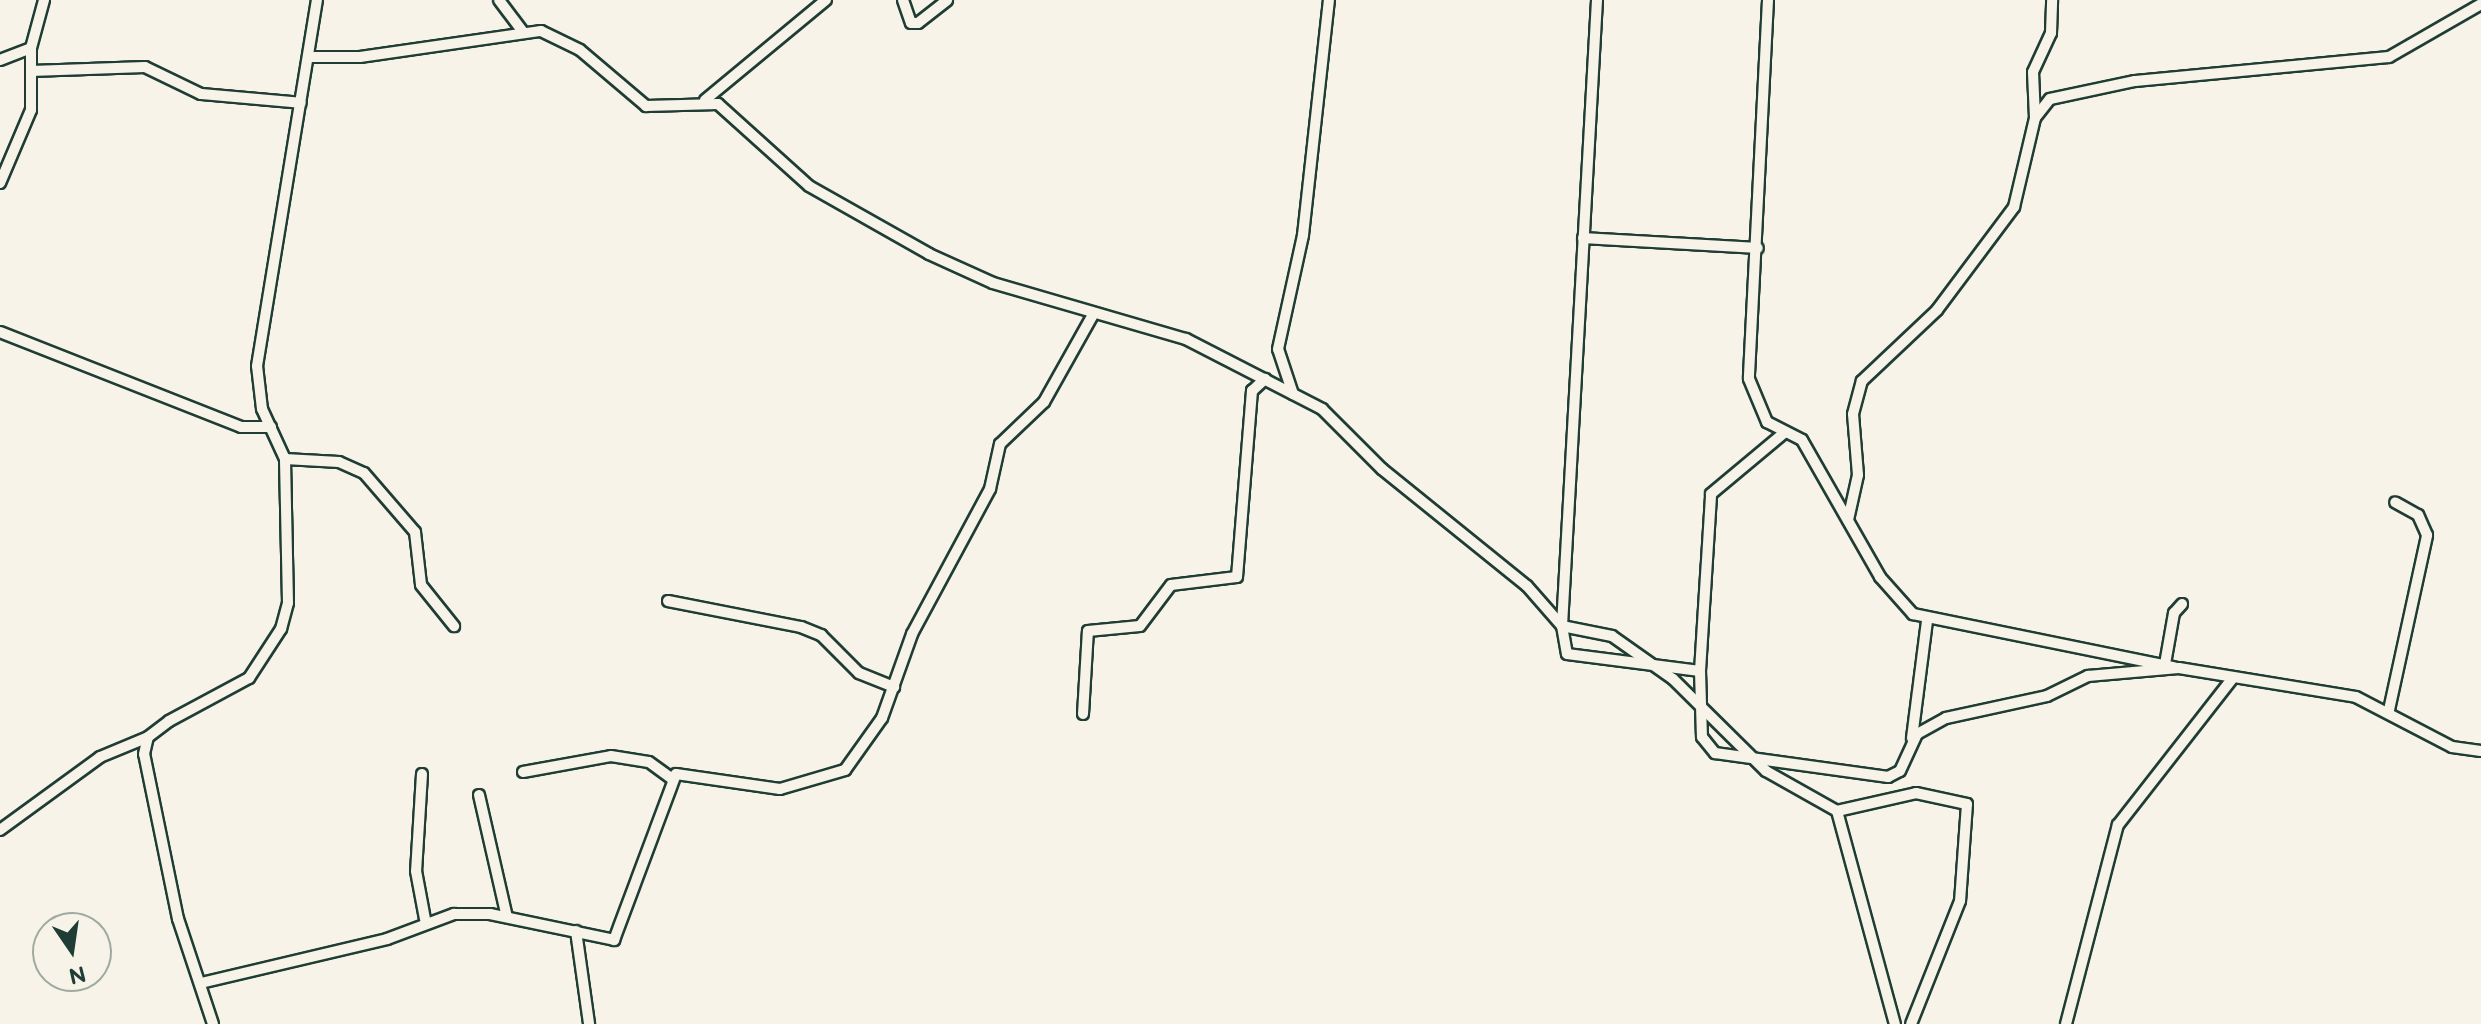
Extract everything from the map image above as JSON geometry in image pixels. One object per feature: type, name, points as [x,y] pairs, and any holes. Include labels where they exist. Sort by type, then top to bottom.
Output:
[{"type":"street","points":[[0,183],[31,110],[31,48],[44,0]]},
{"type":"street","points":[[0,830],[100,757],[148,737],[230,694],[281,629],[291,583],[285,459],[259,395],[261,327],[317,0]]},
{"type":"street","points":[[499,0],[523,32]]},
{"type":"street","points":[[309,57],[360,57],[523,32],[566,40],[653,109],[705,100],[826,0]]},
{"type":"street","points":[[903,0],[911,23],[918,23],[947,0]]},
{"type":"street","points":[[1293,394],[1278,349],[1303,235],[1329,0]]},
{"type":"street","points":[[1597,0],[1563,648],[1574,657],[1700,671]]},
{"type":"street","points":[[1768,0],[1758,248],[1749,379],[1767,422],[1802,440],[1890,592],[1927,621],[2233,678],[2356,697],[2389,710],[2452,747],[2481,751]]},
{"type":"street","points":[[1848,524],[1857,485],[1858,390],[2006,227],[2035,118],[2033,72],[2051,33],[2052,0]]},
{"type":"street","points":[[2035,118],[2050,99],[2135,81],[2389,57],[2481,4]]},
{"type":"street","points":[[0,60],[31,48]]},
{"type":"street","points":[[31,71],[145,67],[201,94],[301,103]]},
{"type":"street","points":[[705,100],[809,186],[895,236],[993,283],[1186,339],[1338,420],[1382,469],[1527,586],[1562,626],[1596,629],[1651,664],[1703,707],[1759,762],[1837,811],[1895,1024]]},
{"type":"street","points":[[1583,238],[1758,248]]},
{"type":"street","points":[[201,983],[387,939],[425,919],[507,917],[576,931],[606,942],[620,933],[671,778],[682,771],[780,789],[833,777],[866,748],[933,590],[990,489],[1000,444],[1044,402],[1094,313]]},
{"type":"street","points":[[0,332],[241,427],[271,427]]},
{"type":"street","points":[[1083,714],[1088,631],[1140,626],[1171,585],[1237,577],[1252,391],[1265,379]]},
{"type":"street","points":[[1784,433],[1711,494],[1700,671],[1702,737],[1710,749],[1759,762],[1888,777],[1900,771],[1912,740],[1927,621]]},
{"type":"street","points":[[285,459],[339,462],[364,473],[417,535],[421,585],[454,626]]},
{"type":"street","points":[[2389,710],[2427,535],[2418,515],[2395,502]]},
{"type":"street","points":[[668,601],[801,627],[821,635],[859,673],[894,687]]},
{"type":"street","points":[[2165,664],[2174,613],[2182,604]]},
{"type":"street","points":[[1912,740],[1946,718],[2047,696],[2088,676],[2179,668]]},
{"type":"street","points":[[2066,1024],[2118,825],[2233,678]]},
{"type":"street","points":[[148,737],[145,773],[157,835],[213,1024]]},
{"type":"street","points":[[523,772],[611,756],[649,762],[671,778]]},
{"type":"street","points":[[422,774],[416,859],[425,919]]},
{"type":"street","points":[[1837,811],[1916,793],[1967,804],[1960,901],[1911,1024]]},
{"type":"street","points":[[479,795],[507,917]]},
{"type":"street","points":[[576,931],[589,1024]]}]
